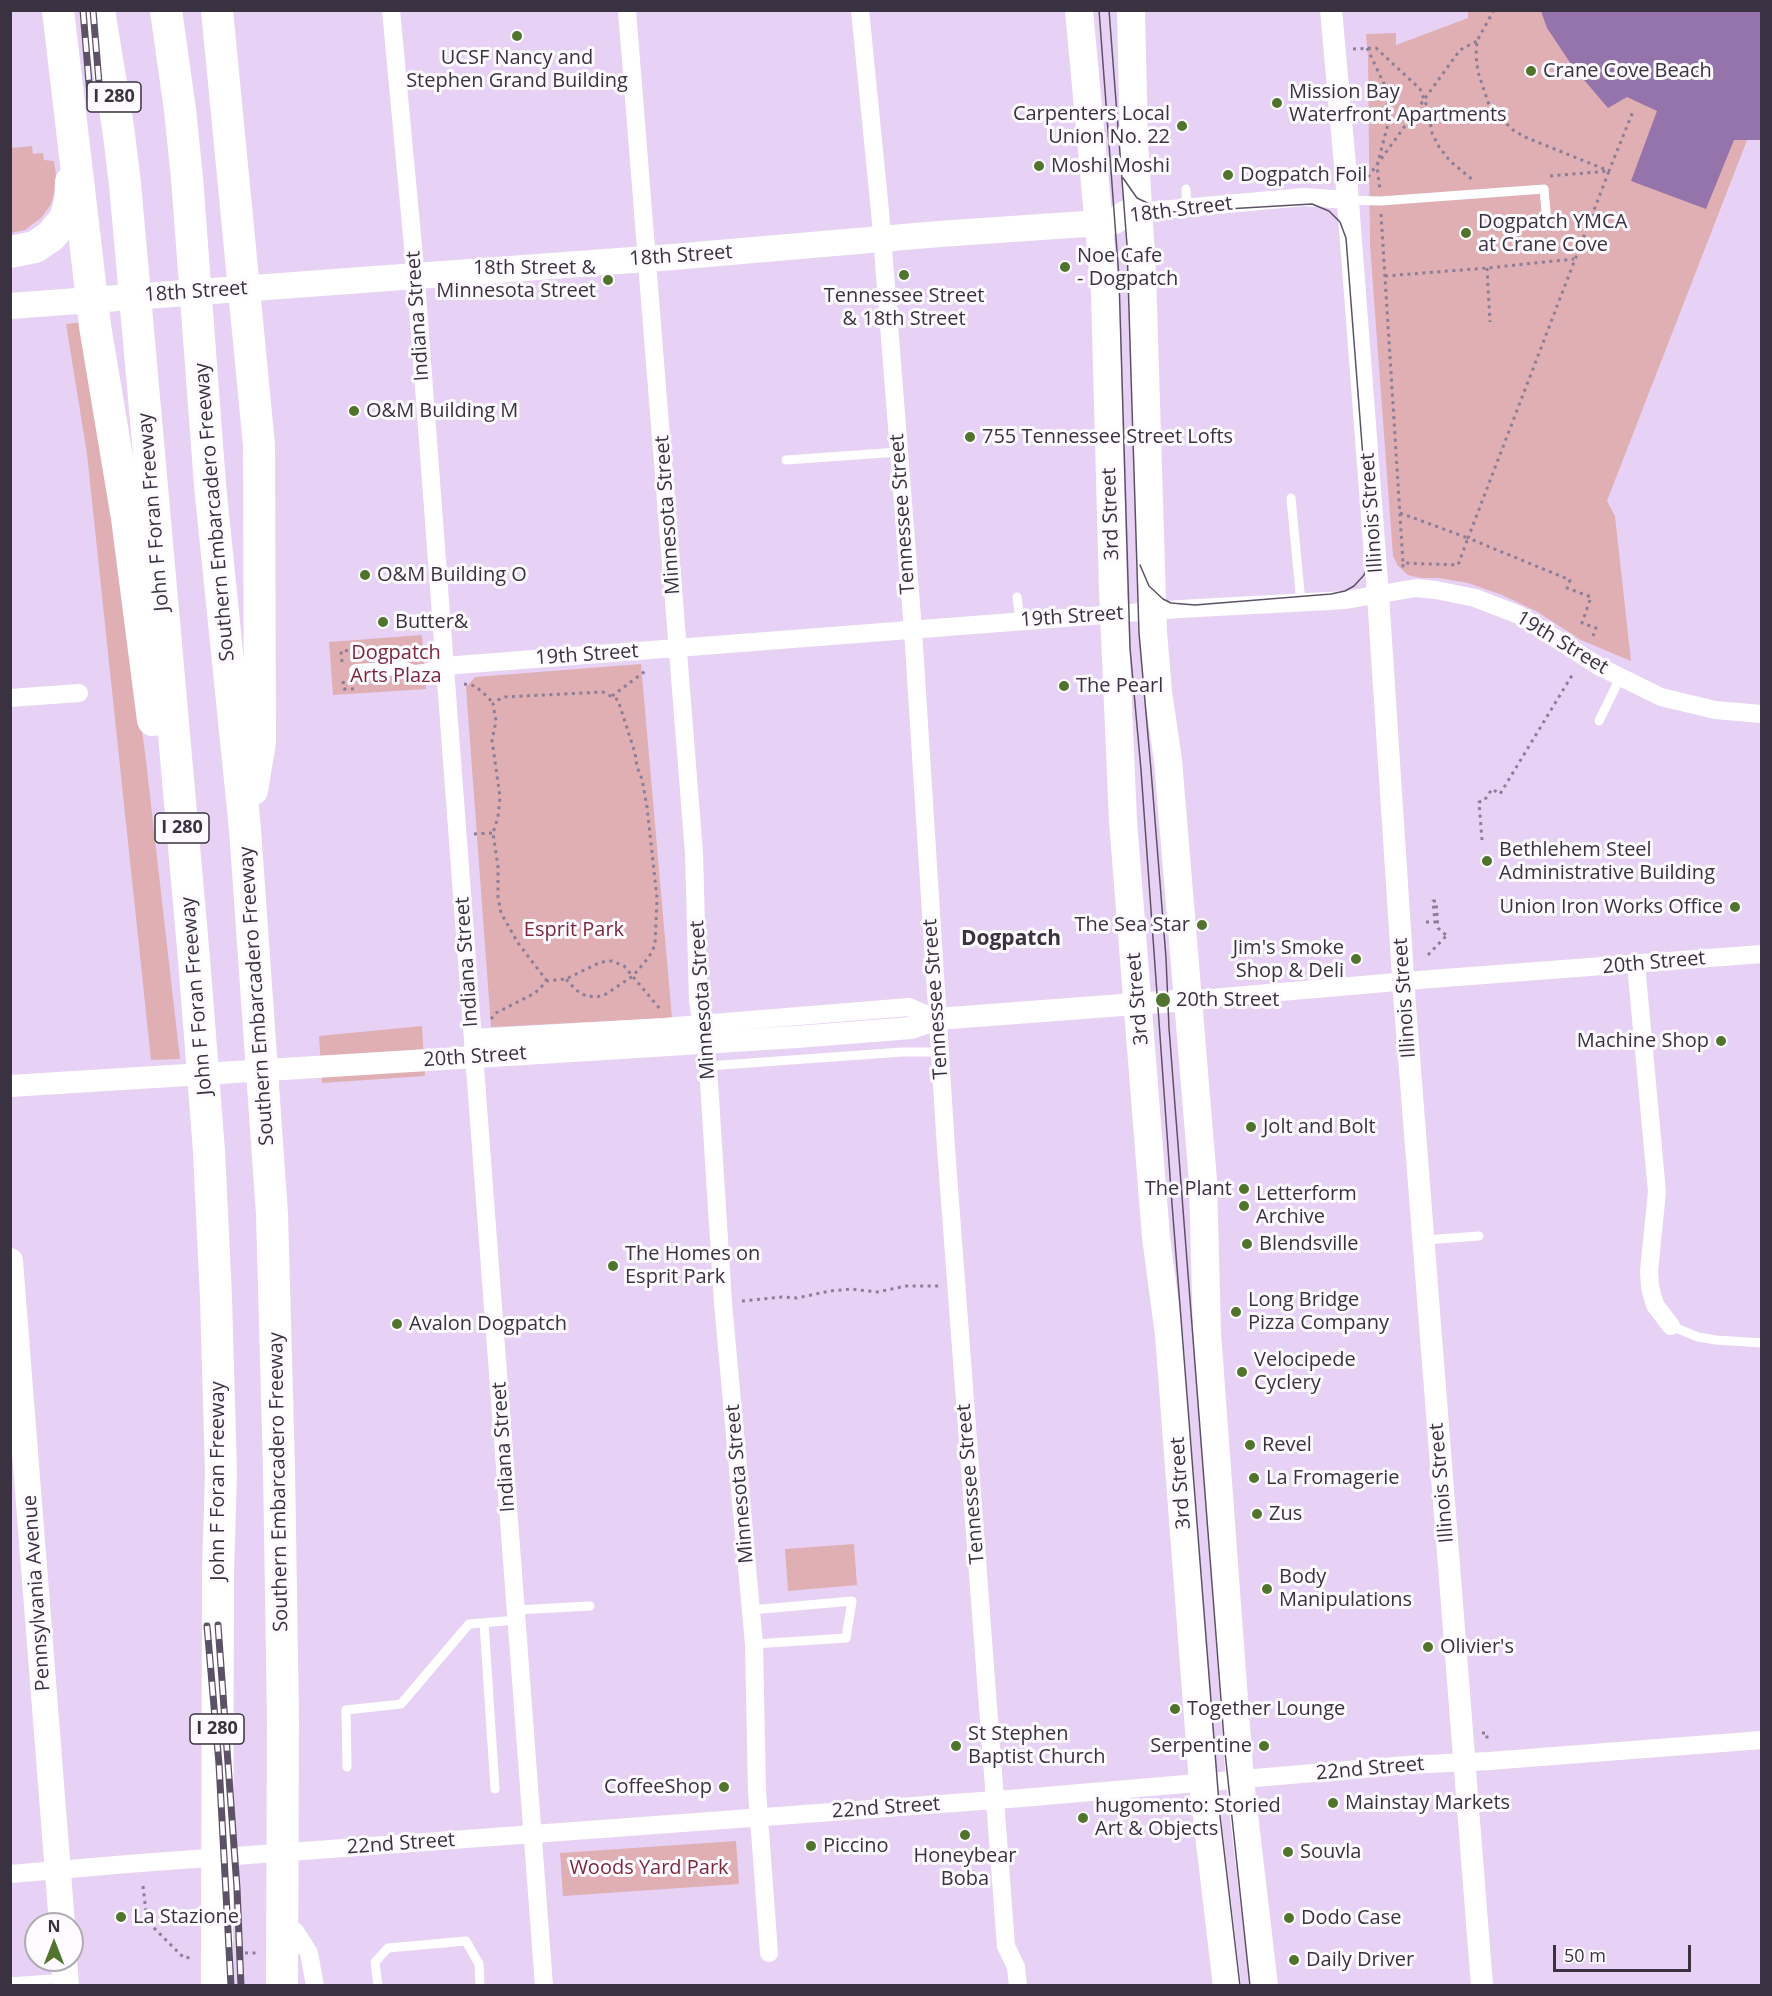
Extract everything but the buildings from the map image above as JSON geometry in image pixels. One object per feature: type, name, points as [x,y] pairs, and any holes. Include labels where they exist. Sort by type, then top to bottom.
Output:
[{"type":"highway","points":[[50,10],[100,300]]},
{"type":"highway","points":[[58,10],[95,326],[127,518],[149,694],[194,959]]},
{"type":"highway","name":"John F Foran Freeway","points":[[99,10],[125,184],[194,959],[213,1221],[221,1473],[218,1584],[217,1986]]},
{"type":"highway","name":"Southern Embarcadero Freeway","points":[[166,10],[179,99],[187,178],[210,485],[245,829],[272,1214],[279,1468],[286,1984]]},
{"type":"highway","points":[[204,10],[229,148],[243,289]]},
{"type":"highway","points":[[217,10],[259,445],[260,742],[245,829]]},
{"type":"highway","points":[[10,252],[35,247],[51,236],[65,219],[70,202],[70,136]]},
{"type":"main road","name":"3rd Street","points":[[1080,10],[1105,292],[1114,614],[1123,821],[1156,1237],[1169,1335],[1203,1784],[1227,1986]]},
{"type":"main road","name":"3rd Street","points":[[1131,10],[1134,142],[1142,273],[1152,611],[1158,692],[1168,760],[1205,1216],[1207,1333],[1240,1781],[1264,1986]]},
{"type":"main road","name":"18th Street","points":[[10,306],[1100,223],[1115,221],[1124,214],[1139,212]]},
{"type":"main road","name":"Pennsylvania Avenue","points":[[10,1261],[61,1912]]},
{"type":"street","name":"Indiana Street","points":[[391,10],[415,268],[544,1986]]},
{"type":"street","name":"Minnesota Street","points":[[627,10],[694,853],[698,1000],[708,1066],[723,1303],[754,1644],[757,1791],[769,1953]]},
{"type":"street","name":"Tennessee Street","points":[[860,10],[882,240],[913,630],[937,1018],[1006,1946],[1016,1967],[1018,1986]]},
{"type":"street","name":"Illinois Street","points":[[1331,10],[1378,595],[1404,981],[1482,1986]]},
{"type":"street","name":"18th Street","points":[[1139,212],[1304,197],[1347,200]]},
{"type":"street","name":"19th Street","points":[[356,671],[402,668],[414,672],[444,666],[1020,621],[1346,600],[1416,588],[1475,598],[1519,615],[1600,668],[1661,697],[1715,710],[1761,714]]},
{"type":"street","points":[[10,698],[79,693]]},
{"type":"street","name":"20th Street","points":[[10,1086],[797,1037],[911,1028],[937,1018],[1761,954]]},
{"type":"street","points":[[1636,964],[1657,1191],[1649,1271],[1650,1287],[1654,1305],[1671,1326]]},
{"type":"street","name":"20th Street","points":[[473,1038],[674,1026],[909,1007],[937,1018]]},
{"type":"street","name":"22nd Street","points":[[10,1874],[1203,1784],[1407,1765],[1761,1740]]},
{"type":"street","points":[[282,1852],[295,1931],[286,1984]]},
{"type":"street","points":[[295,1931],[309,1953],[315,1986]]},
{"type":"lane","points":[[1186,189],[1188,207]]},
{"type":"lane","points":[[1347,200],[1380,201],[1544,189],[1547,223]]},
{"type":"lane","points":[[786,460],[899,452]]},
{"type":"lane","points":[[1291,498],[1301,603]]},
{"type":"lane","points":[[1017,597],[1020,621]]},
{"type":"lane","points":[[1599,721],[1620,678]]},
{"type":"lane","points":[[708,1066],[940,1052]]},
{"type":"lane","points":[[1424,1240],[1479,1236]]},
{"type":"lane","points":[[1671,1326],[1683,1332],[1716,1340],[1761,1342]]},
{"type":"lane","points":[[751,1610],[852,1601],[846,1638],[754,1644]]},
{"type":"lane","points":[[347,1767],[346,1710],[401,1704],[469,1624],[484,1623],[516,1615],[590,1606]]},
{"type":"lane","points":[[484,1623],[495,1789]]},
{"type":"lane","points":[[378,1986],[375,1962],[388,1948],[466,1941],[479,1964],[480,1986]]},
{"type":"lane","points":[[10,1982],[66,1975]]},
{"type":"path","points":[[1494,10],[1477,41],[1476,56],[1483,89],[1490,108],[1503,122],[1525,137],[1609,171]]},
{"type":"path","points":[[1368,177],[1460,50],[1477,41]]},
{"type":"path","points":[[1367,48],[1387,90],[1388,124],[1377,166],[1403,570]]},
{"type":"path","points":[[1334,49],[1376,48],[1420,89],[1428,109],[1432,133],[1439,147],[1450,161],[1476,183],[1477,194]]},
{"type":"path","points":[[1403,563],[1458,565],[1634,108]]},
{"type":"path","points":[[1385,276],[1574,259]]},
{"type":"path","points":[[1487,268],[1491,322]]},
{"type":"path","points":[[1400,513],[1570,580],[1567,588],[1591,597],[1582,622],[1596,628],[1593,636]]},
{"type":"path","points":[[342,650],[354,650]]},
{"type":"path","points":[[612,696],[648,669]]},
{"type":"path","points":[[1482,840],[1479,802],[1484,801],[1492,789],[1500,794],[1575,670]]},
{"type":"path","points":[[465,684],[475,686],[489,698],[493,704],[496,721],[492,740],[500,797],[498,817],[493,833],[501,912],[518,943],[547,981]]},
{"type":"path","points":[[345,689],[357,689]]},
{"type":"path","points":[[493,704],[498,699],[515,696],[603,692],[612,696],[618,700],[635,753],[636,767],[642,779],[657,898],[655,945],[649,957],[633,976],[606,994],[597,997],[586,996],[576,990],[566,979]]},
{"type":"path","points":[[1426,922],[1435,922],[1433,901],[1436,901],[1438,928],[1448,935],[1428,955]]},
{"type":"path","points":[[473,1038],[496,1013],[535,993],[547,981],[566,979],[601,962],[612,961],[624,966],[674,1026]]},
{"type":"path","points":[[723,1303],[782,1297],[797,1299],[830,1291],[851,1289],[877,1292],[906,1286],[957,1285]]},
{"type":"path","points":[[142,1886],[147,1921],[184,1958],[204,1957]]},
{"type":"green space","points":[[1468,11],[1669,11],[1751,130],[1607,501],[1615,516],[1631,661],[1581,640],[1536,611],[1502,595],[1468,583],[1408,575],[1398,566],[1393,556],[1370,245],[1366,34],[1396,33],[1396,45],[1468,18]]},
{"type":"green space","points":[[32,146],[33,154],[43,153],[44,160],[54,161],[55,190],[51,204],[42,217],[25,230],[11,233],[11,148]]},
{"type":"green space","points":[[84,322],[145,752],[180,1059],[151,1060],[87,454],[66,324]]},
{"type":"green space","name":"Dogpatch Arts Plaza","points":[[422,635],[426,689],[333,695],[329,642]]},
{"type":"green space","name":"Esprit Park","points":[[641,664],[672,1018],[491,1027],[466,687],[475,677]]},
{"type":"green space","points":[[422,1026],[425,1076],[322,1083],[319,1036]]},
{"type":"green space","points":[[854,1544],[857,1585],[788,1591],[785,1549]]},
{"type":"green space","name":"Woods Yard Park","points":[[736,1841],[739,1884],[563,1896],[560,1853]]},
{"type":"shaded area","points":[[1541,11],[1761,11],[1761,140],[1734,140],[1706,209],[1631,181],[1657,111],[1627,97],[1608,108],[1573,67],[1547,28]]},
{"type":"tram line","points":[[1099,10],[1119,278],[1130,648],[1220,1816],[1240,1986]]},
{"type":"tram line","points":[[1109,10],[1127,245],[1139,633],[1166,958],[1169,1028],[1225,1752],[1250,1986]]},
{"type":"tram line","points":[[1123,178],[1137,198],[1160,209],[1175,212],[1312,204],[1329,211],[1340,222],[1346,238],[1370,548],[1369,561],[1364,575],[1354,586],[1345,591],[1195,605],[1171,603],[1163,599],[1149,586],[1140,565]]},
{"type":"railway","points":[[83,10],[91,108]]},
{"type":"railway","points":[[93,10],[101,107]]},
{"type":"railway","points":[[218,1625],[237,1888],[241,1986]]},
{"type":"railway","points":[[207,1626],[219,1764],[231,1986]]},
{"type":"place","name":"UCSF Nancy and Stephen Grand Building","points":[[517,36]]},
{"type":"place","name":"Crane Cove Beach","points":[[1531,71]]},
{"type":"place","name":"Mission Bay Waterfront Apartments","points":[[1277,103]]},
{"type":"place","name":"Carpenters Local Union No. 22","points":[[1182,126]]},
{"type":"place","name":"Moshi Moshi","points":[[1039,166]]},
{"type":"place","name":"Dogpatch Foil","points":[[1228,175]]},
{"type":"place","name":"Dogpatch YMCA at Crane Cove","points":[[1466,233]]},
{"type":"place","name":"Noe Cafe - Dogpatch","points":[[1065,267]]},
{"type":"place","name":"Tennessee Street & 18th Street","points":[[904,275]]},
{"type":"place","name":"18th Street & Minnesota Street","points":[[608,280]]},
{"type":"place","name":"O&M Building M","points":[[354,411]]},
{"type":"place","name":"755 Tennessee Street Lofts","points":[[970,437]]},
{"type":"place","name":"O&M Building O","points":[[365,575]]},
{"type":"place","name":"Butter&","points":[[383,622]]},
{"type":"place","name":"The Pearl","points":[[1064,686]]},
{"type":"place","name":"Bethlehem Steel Administrative Building","points":[[1487,861]]},
{"type":"place","name":"Union Iron Works Office","points":[[1735,907]]},
{"type":"place","name":"The Sea Star","points":[[1202,925]]},
{"type":"place","name":"Jim's Smoke Shop & Deli","points":[[1356,959]]},
{"type":"place","name":"20th Street","points":[[1163,1000]]},
{"type":"place","name":"Machine Shop","points":[[1721,1041]]},
{"type":"place","name":"Jolt and Bolt","points":[[1251,1127]]},
{"type":"place","name":"The Plant","points":[[1244,1189]]},
{"type":"place","name":"Letterform Archive","points":[[1244,1206]]},
{"type":"place","name":"Blendsville","points":[[1247,1244]]},
{"type":"place","name":"The Homes on Esprit Park","points":[[613,1266]]},
{"type":"place","name":"Long Bridge Pizza Company","points":[[1236,1312]]},
{"type":"place","name":"Avalon Dogpatch","points":[[397,1324]]},
{"type":"place","name":"Velocipede Cyclery","points":[[1242,1372]]},
{"type":"place","name":"Revel","points":[[1250,1445]]},
{"type":"place","name":"La Fromagerie","points":[[1254,1478]]},
{"type":"place","name":"Zus","points":[[1257,1514]]},
{"type":"place","name":"Body Manipulations","points":[[1267,1589]]},
{"type":"place","name":"Olivier's","points":[[1428,1647]]},
{"type":"place","name":"Together Lounge","points":[[1175,1709]]},
{"type":"place","name":"St Stephen Baptist Church","points":[[956,1746]]},
{"type":"place","name":"Serpentine","points":[[1264,1746]]},
{"type":"place","name":"CoffeeShop","points":[[724,1787]]},
{"type":"place","name":"Mainstay Markets","points":[[1333,1803]]},
{"type":"place","name":"hugomento: Storied Art & Objects","points":[[1083,1818]]},
{"type":"place","name":"Honeybear Boba","points":[[965,1835]]},
{"type":"place","name":"Piccino","points":[[811,1846]]},
{"type":"place","name":"Souvla","points":[[1288,1852]]},
{"type":"place","name":"La Stazione","points":[[121,1917]]},
{"type":"place","name":"Dodo Case","points":[[1289,1918]]},
{"type":"place","name":"Daily Driver","points":[[1294,1960]]},
{"type":"district","name":"Dogpatch","points":[[1011,939]]}]
